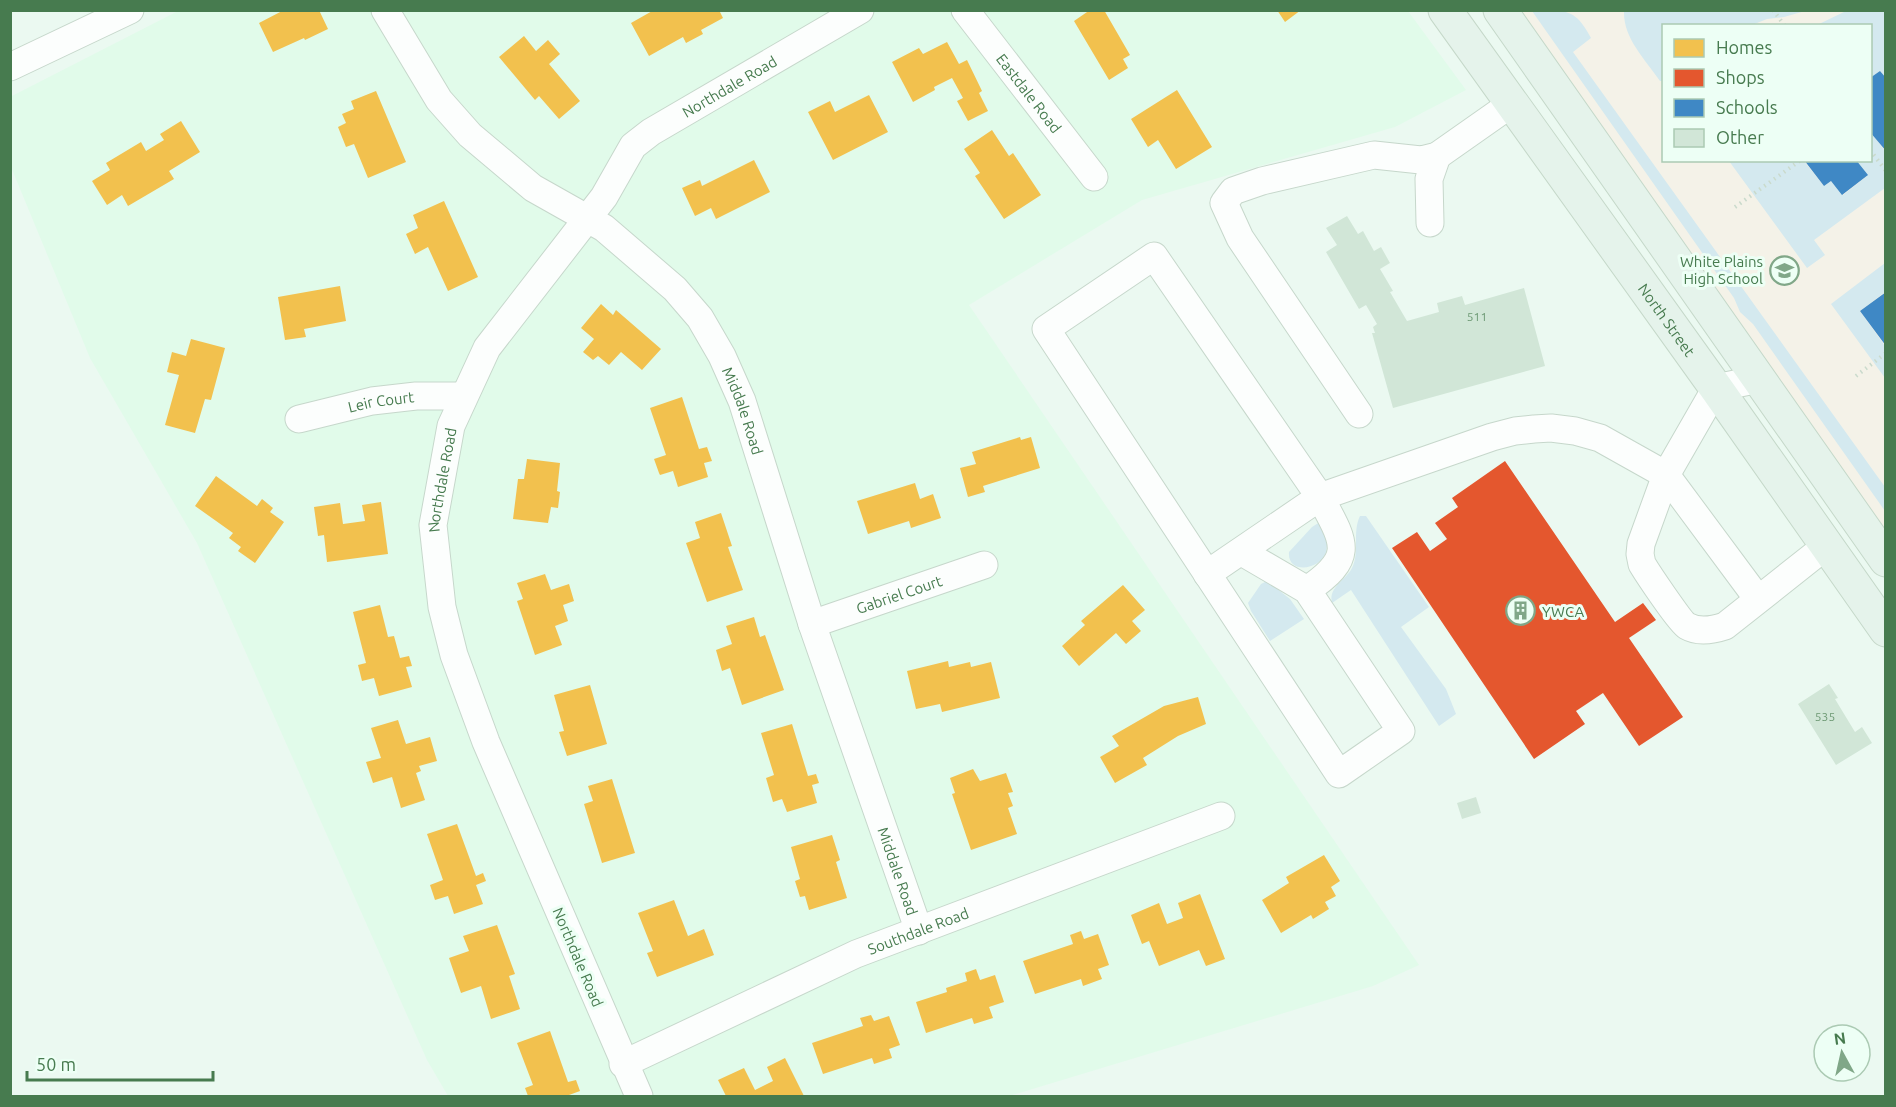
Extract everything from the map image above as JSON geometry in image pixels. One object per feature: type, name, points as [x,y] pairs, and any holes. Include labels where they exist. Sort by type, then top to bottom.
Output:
[{"type":"main road","name":"North Street","points":[[1445,10],[1886,630]]},
{"type":"main road","points":[[1500,10],[1886,560]]},
{"type":"street","points":[[10,67],[130,10]]},
{"type":"street","name":"Middale Road","points":[[385,10],[439,100],[470,135],[533,188],[604,228],[675,289],[700,318],[722,356],[742,402],[812,624],[919,931]]},
{"type":"street","name":"Northdale Road","points":[[639,1096],[623,1064],[486,742],[454,655],[442,607],[434,525],[451,426],[487,348],[604,197],[633,146],[651,132],[860,10]]},
{"type":"street","name":"Eastdale Road","points":[[965,10],[1094,177]]},
{"type":"street","points":[[1359,414],[1240,238],[1224,203],[1233,190],[1374,155],[1421,159],[1437,156],[1511,105]]},
{"type":"street","points":[[1430,223],[1429,179],[1437,156]]},
{"type":"street","points":[[1242,552],[1307,590],[1401,731],[1340,774],[1046,329],[1154,256],[1320,497],[1339,532],[1341,549],[1337,564],[1328,576],[1307,590]]},
{"type":"street","points":[[1759,379],[1716,388],[1666,475],[1641,544],[1642,564],[1686,626],[1699,630],[1711,630],[1725,626],[1826,546]]},
{"type":"street","name":"Leir Court","points":[[299,419],[372,401],[416,396],[464,396]]},
{"type":"street","points":[[1207,574],[1320,497],[1492,437],[1515,431],[1551,428],[1575,431],[1600,438],[1666,475],[1758,599]]},
{"type":"street","name":"Gabriel Court","points":[[812,624],[984,565]]},
{"type":"street","name":"Southdale Road","points":[[623,1064],[856,954],[1221,816]]},
{"type":"path","points":[[1773,10],[1784,24]]},
{"type":"path","points":[[1872,153],[1886,171]]},
{"type":"path","points":[[1735,207],[1798,162]]},
{"type":"path","points":[[1856,376],[1886,353]]},
{"type":"shaded area","points":[[1624,10],[1805,11],[1754,24],[1662,24],[1662,81],[1631,39]]},
{"type":"shaded area","points":[[178,11],[1408,11],[1466,90],[1395,127],[1142,200],[969,305],[1419,965],[1373,986],[1009,1096],[448,1096],[427,1060],[197,543],[90,358],[11,167],[10,97]]},
{"type":"shaded area","name":"White Plains High School","points":[[1500,11],[1885,11],[1885,560]]},
{"type":"shaded area","points":[[1532,11],[1568,12],[1585,28],[1591,38],[1573,52],[1885,487],[1885,511],[1753,324],[1740,312],[1734,298]]},
{"type":"shaded area","points":[[1846,11],[1885,11],[1885,78],[1880,71],[1872,77],[1872,24],[1819,24]]},
{"type":"shaded area","points":[[1872,133],[1885,151],[1885,188],[1814,240],[1825,255],[1807,268],[1730,162],[1805,162],[1824,186],[1831,181],[1843,195],[1867,176],[1857,162],[1872,162]]},
{"type":"shaded area","points":[[1885,263],[1885,292],[1860,311],[1885,346],[1885,378],[1831,304]]},
{"type":"shaded area","points":[[1360,516],[1366,516],[1429,607],[1401,627],[1446,689],[1456,714],[1439,726],[1351,590],[1332,603],[1331,597],[1335,588],[1352,568],[1354,562],[1356,529]]},
{"type":"shaded area","points":[[1320,522],[1326,527],[1327,549],[1323,558],[1312,566],[1299,567],[1293,564],[1289,552],[1312,527]]},
{"type":"shaded area","points":[[1267,581],[1290,599],[1304,619],[1270,641],[1248,603],[1261,584]]},
{"type":"building: Homes","points":[[284,10],[319,10],[328,29],[273,52],[259,23]]},
{"type":"building: Homes","points":[[654,10],[719,10],[723,18],[701,30],[703,34],[686,43],[683,37],[649,56],[631,23]]},
{"type":"building: Homes","points":[[1090,10],[1104,10],[1130,55],[1123,59],[1128,68],[1109,80],[1074,21]]},
{"type":"building: Homes","points":[[1277,10],[1301,10],[1285,22]]},
{"type":"building: Homes","points":[[524,36],[536,51],[548,40],[560,54],[549,64],[580,101],[559,119],[539,96],[535,100],[499,57]]},
{"type":"building: Homes","points":[[947,42],[959,64],[967,60],[982,91],[979,93],[988,111],[968,121],[957,101],[963,98],[952,78],[913,102],[892,62],[919,48],[923,54]]},
{"type":"building: Homes","points":[[1177,90],[1212,147],[1176,169],[1158,140],[1148,147],[1131,119]]},
{"type":"building: Homes","points":[[376,91],[406,162],[368,178],[354,144],[346,147],[338,127],[346,123],[342,114],[354,109],[351,101]]},
{"type":"building: Homes","points":[[869,95],[888,132],[833,160],[808,112],[830,101],[835,112]]},
{"type":"building: Homes","points":[[181,121],[200,152],[169,171],[174,179],[128,206],[122,195],[107,205],[92,181],[110,170],[106,163],[141,142],[146,151],[164,140],[160,134]]},
{"type":"building: Homes","points":[[992,130],[1009,156],[1013,153],[1041,195],[1004,219],[975,176],[980,173],[964,149]]},
{"type":"building: Homes","points":[[754,160],[770,192],[716,219],[711,208],[695,216],[682,188],[700,180],[702,186]]},
{"type":"building: Homes","points":[[444,201],[478,277],[448,291],[428,247],[415,254],[406,234],[418,228],[413,215]]},
{"type":"building: Homes","points":[[340,286],[346,321],[304,329],[306,337],[285,340],[278,297]]},
{"type":"building: Homes","points":[[601,304],[613,315],[616,310],[661,349],[642,370],[621,352],[609,365],[598,356],[593,360],[583,352],[594,339],[581,328]]},
{"type":"building: Homes","points":[[191,339],[225,348],[211,400],[205,399],[195,433],[165,425],[179,375],[167,372],[172,352],[186,356]]},
{"type":"building: Homes","points":[[682,397],[699,449],[707,447],[712,461],[704,463],[708,477],[678,487],[673,471],[660,475],[654,459],[666,455],[650,408]]},
{"type":"building: Homes","points":[[1020,437],[1021,440],[1031,437],[1040,468],[983,486],[985,492],[968,497],[960,468],[976,464],[972,452]]},
{"type":"building: Homes","points":[[527,459],[560,463],[558,508],[551,507],[548,523],[513,519],[518,479],[524,479]]},
{"type":"building: Homes","points":[[216,476],[257,506],[262,499],[273,508],[270,512],[284,522],[255,563],[238,551],[241,547],[229,538],[233,533],[195,506]]},
{"type":"building: Homes","points":[[915,483],[920,499],[933,494],[941,518],[911,528],[909,521],[868,534],[857,501]]},
{"type":"building: Homes","points":[[381,502],[388,554],[327,562],[324,535],[318,536],[314,507],[340,503],[343,524],[365,521],[362,505]]},
{"type":"building: Homes","points":[[721,513],[732,546],[728,547],[743,590],[707,602],[686,543],[700,538],[695,522]]},
{"type":"building: Homes","points":[[545,574],[551,590],[569,584],[574,601],[563,605],[568,621],[555,626],[562,645],[535,655],[517,601],[523,599],[517,583]]},
{"type":"building: Homes","points":[[1123,585],[1145,610],[1132,621],[1141,631],[1126,644],[1116,633],[1079,666],[1062,646],[1085,625],[1081,621]]},
{"type":"building: Homes","points":[[380,605],[388,637],[394,636],[400,658],[409,656],[412,666],[406,667],[412,687],[379,696],[374,678],[362,681],[358,665],[366,663],[353,612]]},
{"type":"building: Homes","points":[[754,617],[760,637],[765,635],[784,690],[742,705],[730,668],[722,671],[716,650],[732,644],[726,626]]},
{"type":"building: Homes","points":[[948,661],[949,667],[970,662],[971,667],[991,662],[1000,698],[942,712],[940,704],[916,709],[907,671]]},
{"type":"building: Homes","points":[[590,685],[607,744],[567,756],[559,732],[564,731],[554,695]]},
{"type":"building: Homes","points":[[1198,697],[1206,724],[1178,736],[1143,758],[1147,765],[1115,783],[1100,757],[1119,746],[1112,736],[1164,706]]},
{"type":"building: Homes","points":[[398,720],[406,744],[430,737],[437,761],[419,766],[421,771],[416,773],[425,800],[401,808],[392,777],[373,783],[366,762],[381,758],[371,728]]},
{"type":"building: Homes","points":[[792,724],[808,776],[816,774],[819,783],[812,785],[817,803],[787,812],[782,799],[773,802],[766,778],[774,775],[761,733]]},
{"type":"building: Homes","points":[[973,769],[980,781],[1006,773],[1013,792],[1008,793],[1013,806],[1008,808],[1017,834],[971,850],[952,794],[955,793],[950,778]]},
{"type":"building: Homes","points":[[612,779],[635,853],[602,863],[584,804],[593,801],[588,786]]},
{"type":"building: Homes","points":[[457,824],[476,876],[483,873],[486,881],[476,885],[483,904],[454,914],[448,896],[435,900],[430,885],[443,880],[427,834]]},
{"type":"building: Homes","points":[[832,835],[840,860],[836,862],[847,898],[809,910],[805,896],[800,897],[795,881],[800,879],[791,847]]},
{"type":"building: Homes","points":[[1324,855],[1340,881],[1331,887],[1336,896],[1325,902],[1329,909],[1313,919],[1311,915],[1281,933],[1262,900],[1289,883],[1286,877]]},
{"type":"building: Homes","points":[[1200,894],[1225,959],[1206,966],[1199,950],[1159,966],[1149,941],[1142,944],[1131,915],[1159,903],[1167,924],[1183,918],[1178,903]]},
{"type":"building: Homes","points":[[674,900],[688,936],[704,929],[714,955],[657,977],[647,953],[653,951],[638,913]]},
{"type":"building: Homes","points":[[497,925],[515,974],[509,976],[520,1009],[491,1019],[481,986],[461,993],[449,958],[469,951],[463,936]]},
{"type":"building: Homes","points":[[1081,931],[1084,939],[1098,934],[1109,965],[1098,969],[1102,979],[1083,986],[1081,979],[1035,994],[1023,961],[1073,944],[1070,935]]},
{"type":"building: Homes","points":[[976,969],[980,980],[995,975],[1004,1002],[989,1007],[993,1018],[974,1024],[972,1018],[926,1033],[916,1002],[947,992],[946,988],[967,981],[965,973]]},
{"type":"building: Homes","points":[[871,1015],[874,1021],[889,1016],[900,1045],[889,1049],[892,1058],[874,1064],[872,1058],[823,1074],[812,1043],[863,1026],[860,1018]]},
{"type":"building: Homes","points":[[550,1031],[568,1082],[576,1080],[580,1091],[570,1096],[528,1096],[525,1088],[533,1085],[517,1043]]},
{"type":"building: Homes","points":[[785,1058],[804,1096],[726,1096],[718,1080],[744,1068],[755,1090],[773,1081],[767,1067]]},
{"type":"building: Shops","name":"YWCA","points":[[1505,461],[1615,622],[1643,603],[1656,620],[1629,638],[1683,717],[1639,746],[1603,693],[1576,711],[1585,724],[1534,759],[1392,548],[1417,532],[1430,551],[1447,539],[1435,523],[1458,507],[1452,498]]},
{"type":"building: Schools","points":[[1880,71],[1886,78],[1886,151],[1872,134],[1872,77]]},
{"type":"building: Schools","points":[[1806,162],[1858,162],[1868,175],[1842,195],[1831,181],[1824,186]]},
{"type":"building: Schools","points":[[1886,292],[1886,346],[1860,311]]},
{"type":"building: Other","points":[[1347,216],[1358,234],[1363,231],[1374,251],[1381,247],[1390,263],[1380,269],[1407,321],[1439,312],[1437,303],[1462,296],[1465,305],[1524,288],[1545,366],[1393,408],[1372,333],[1375,333],[1373,327],[1377,324],[1366,305],[1359,309],[1326,252],[1337,245],[1326,228]]},
{"type":"building: Other","points":[[1829,684],[1838,698],[1835,699],[1855,732],[1862,727],[1872,743],[1836,765],[1798,704]]},
{"type":"building: Other","points":[[1476,797],[1481,813],[1462,819],[1457,803]]},
{"type":"place","name":"White Plains High School","points":[[1784,270]]},
{"type":"place","name":"YWCA","points":[[1521,611]]}]
